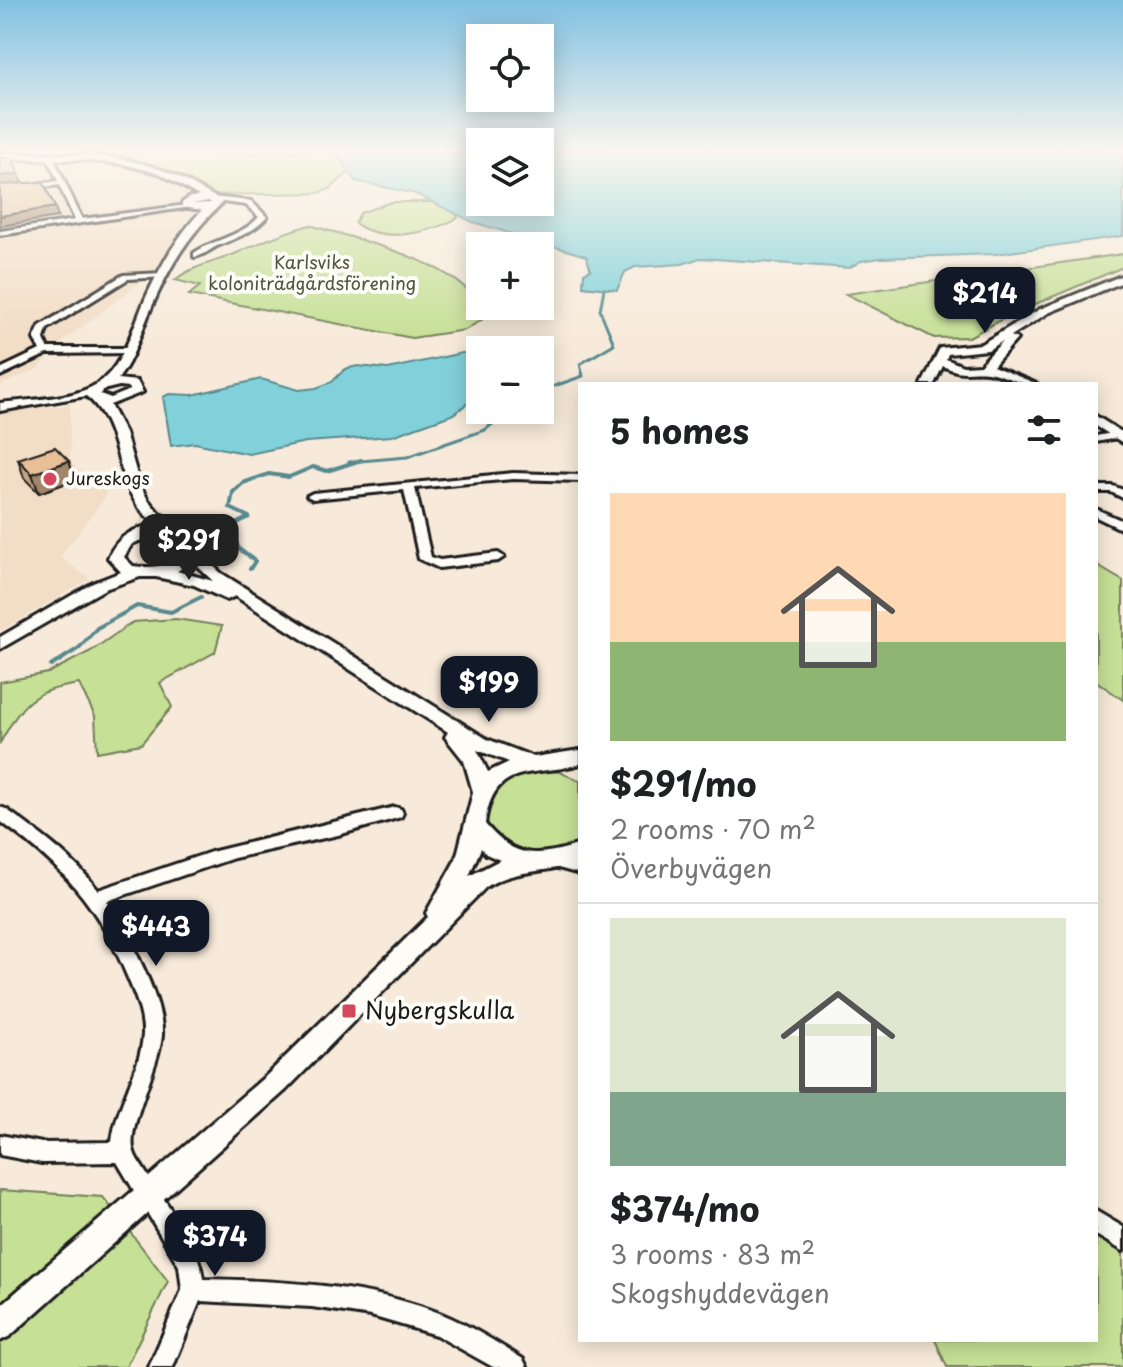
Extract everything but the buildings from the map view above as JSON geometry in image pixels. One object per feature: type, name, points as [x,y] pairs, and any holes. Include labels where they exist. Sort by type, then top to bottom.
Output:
[{"type":"main road","points":[[99,394],[126,357],[188,213]]},
{"type":"main road","points":[[929,382],[941,361],[942,352],[984,347],[1028,319],[1123,278]]},
{"type":"main road","points":[[943,382],[951,375],[989,364],[1010,339],[1082,296]]},
{"type":"main road","points":[[962,349],[981,353],[989,364],[1027,382]]},
{"type":"main road","points":[[114,419],[127,399],[137,392],[126,357]]},
{"type":"main road","points":[[941,361],[968,371]]},
{"type":"main road","points":[[0,407],[99,394],[133,384]]},
{"type":"main road","points":[[99,394],[127,399]]},
{"type":"main road","points":[[85,594],[129,539],[139,523],[141,506],[121,453],[114,419],[99,394]]},
{"type":"main road","points":[[1098,421],[1121,436]]},
{"type":"main road","points":[[141,506],[173,529],[193,538],[198,559],[215,576],[392,686],[432,715],[498,753],[532,764],[555,765],[578,772]]},
{"type":"main road","points":[[129,539],[150,531],[173,529]]},
{"type":"main road","points":[[0,644],[85,594],[146,572],[183,563],[195,550]]},
{"type":"main road","points":[[116,558],[121,566],[199,581],[277,617]]},
{"type":"main road","points":[[392,686],[422,696],[479,731],[523,750],[558,752],[578,745]]},
{"type":"main road","points":[[432,715],[468,749],[477,765],[482,790]]},
{"type":"main road","points":[[555,765],[578,758]]},
{"type":"main road","points":[[430,930],[469,856],[476,827],[474,807],[482,790],[501,773],[532,764]]},
{"type":"main road","points":[[476,827],[493,848],[521,860]]},
{"type":"main road","points":[[0,1326],[277,1082],[478,881],[502,866],[521,860],[557,861],[578,853]]},
{"type":"street","points":[[75,213],[79,221]]},
{"type":"street","points":[[0,233],[132,213]]},
{"type":"street","points":[[197,255],[213,244],[255,226],[263,217],[258,213]]},
{"type":"street","points":[[0,240],[16,230]]},
{"type":"street","points":[[45,351],[39,339],[43,328],[126,277],[163,275]]},
{"type":"street","points":[[0,373],[27,363],[45,351],[126,357]]},
{"type":"street","points":[[1098,439],[1121,436]]},
{"type":"street","points":[[313,496],[518,474],[578,478]]},
{"type":"street","points":[[409,488],[425,559],[439,564],[498,557]]},
{"type":"street","points":[[1098,489],[1113,489],[1123,495]]},
{"type":"street","points":[[1098,513],[1123,526]]},
{"type":"street","points":[[0,813],[55,852],[98,897],[124,944],[150,1011],[153,1038],[122,1134],[122,1152],[190,1263],[193,1290],[161,1367]]},
{"type":"street","points":[[98,897],[176,869],[281,841],[329,833],[395,813]]},
{"type":"street","points":[[557,861],[578,867]]},
{"type":"street","points":[[0,1145],[42,1153],[122,1152]]},
{"type":"street","points":[[1098,1223],[1123,1240]]},
{"type":"street","points":[[193,1290],[287,1292],[371,1306],[429,1321],[515,1367]]},
{"type":"shaded area","points":[[0,213],[193,213],[192,221],[162,264],[61,343],[38,369],[0,385]]},
{"type":"shaded area","points":[[70,405],[70,463],[106,490],[106,496],[60,557],[90,579],[0,631],[0,413]]},
{"type":"green space","points":[[360,213],[456,213],[458,218],[421,232],[392,235],[355,223]]},
{"type":"green space","name":"Karlsviks koloniträdgårdsförening","points":[[310,225],[383,247],[436,268],[466,289],[466,320],[481,320],[465,330],[412,338],[189,295],[200,286],[175,280],[198,267]]},
{"type":"green space","points":[[1123,254],[1123,267],[1014,313],[969,337],[934,338],[846,294]]},
{"type":"green space","points":[[1098,566],[1123,581],[1123,700],[1098,682]]},
{"type":"green space","points":[[176,619],[222,626],[215,652],[160,683],[172,707],[141,744],[97,752],[95,716],[79,684],[50,690],[30,701],[15,717],[0,743],[0,682],[48,673],[91,651],[133,622]]},
{"type":"green space","points":[[542,770],[560,772],[578,780],[578,845],[552,855],[526,854],[505,845],[491,830],[485,812],[491,794],[509,779]]},
{"type":"green space","points":[[0,1190],[103,1197],[168,1281],[126,1367],[0,1367]]},
{"type":"green space","points":[[1098,1230],[1123,1247],[1123,1367],[947,1367],[936,1342],[1098,1342]]},
{"type":"water","points":[[454,213],[466,213],[466,216],[554,216],[554,213],[1123,213],[1123,236],[996,254],[880,258],[861,261],[849,268],[700,258],[682,264],[635,267],[625,272],[617,290],[583,286],[584,273],[591,270],[586,256],[554,246],[554,232],[506,232]]},
{"type":"water","points":[[466,353],[466,404],[454,414],[392,436],[306,442],[249,454],[195,443],[171,446],[163,397],[169,394],[192,395],[261,379],[299,390],[332,382],[345,369],[358,366],[388,369]]},
{"type":"waterway","points":[[554,386],[583,376],[580,364],[614,344],[600,310],[604,289]]},
{"type":"waterway","points":[[357,461],[407,457],[485,430],[492,424]]},
{"type":"waterway","points":[[357,461],[361,460]]},
{"type":"waterway","points":[[250,569],[255,561],[239,549],[230,527],[249,517],[230,508],[233,492],[243,483],[269,474],[289,477],[313,467],[327,471],[357,461]]},
{"type":"waterway","points":[[349,462],[357,461]]},
{"type":"waterway","points":[[51,666],[79,648],[97,628],[137,606],[171,612],[201,597]]},
{"type":"place","name":"Jureskogs","points":[[50,479]]},
{"type":"place","name":"Nybergskulla","points":[[349,1011]]}]
